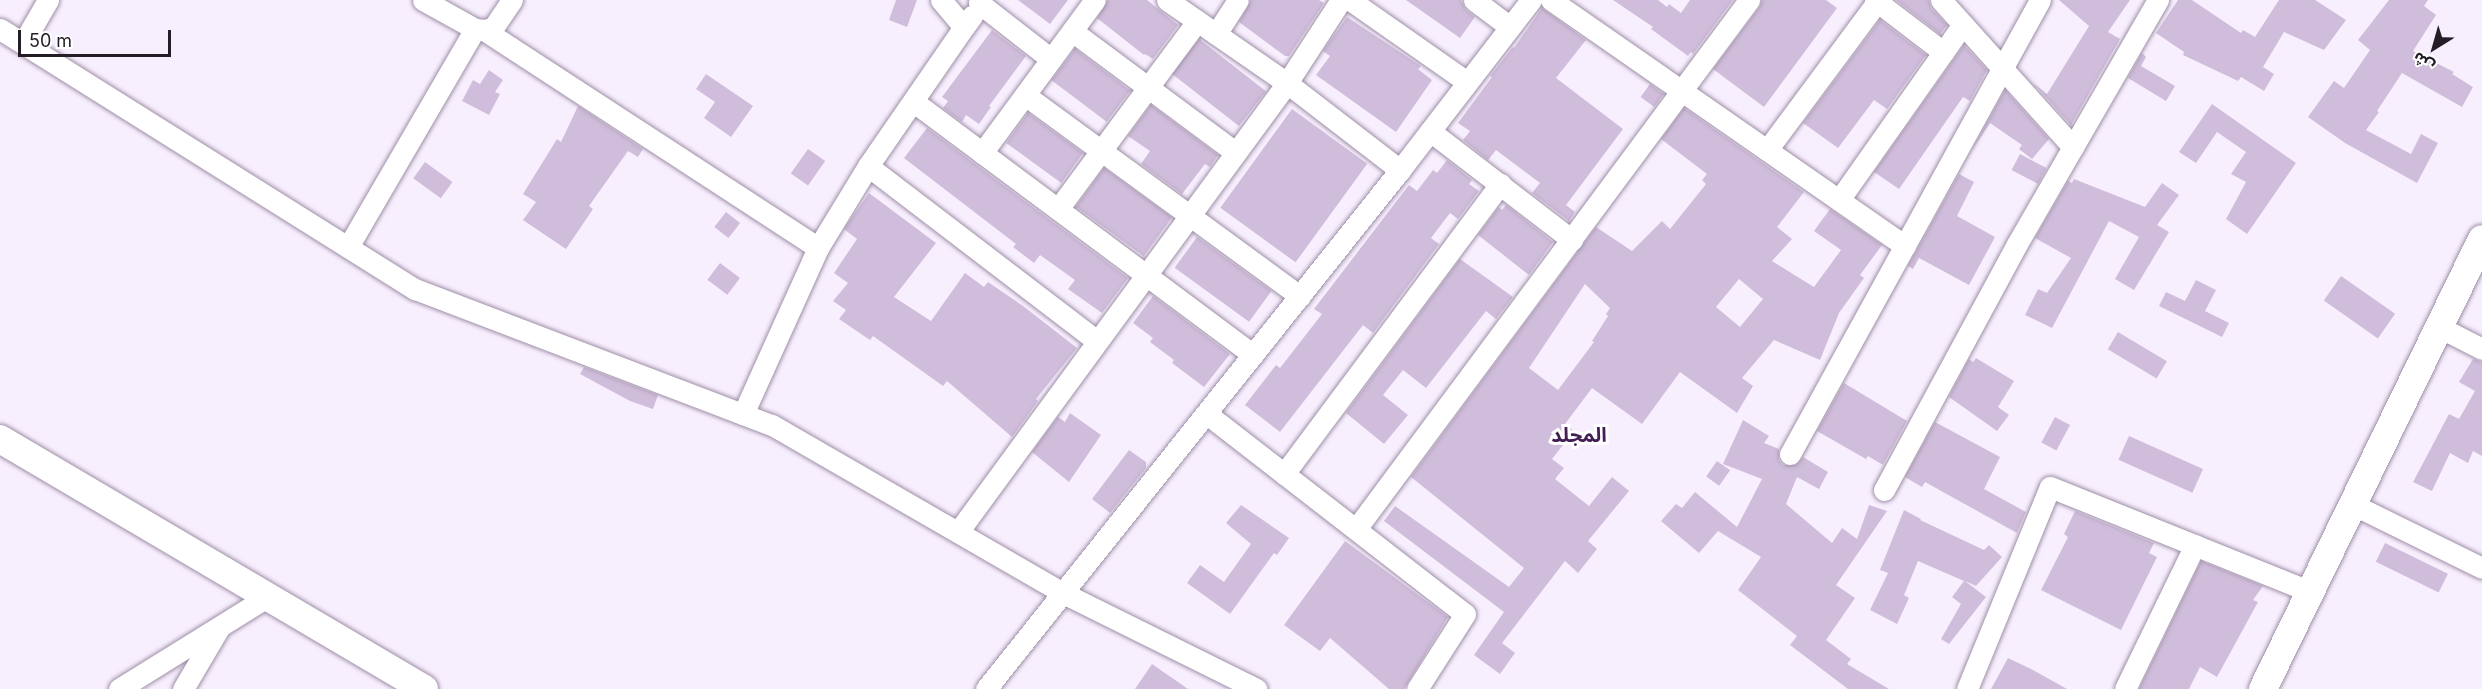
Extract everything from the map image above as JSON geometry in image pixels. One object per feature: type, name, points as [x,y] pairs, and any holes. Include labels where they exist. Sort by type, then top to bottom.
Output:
[{"type":"street","points":[[23,43],[48,0]]},
{"type":"street","points":[[423,0],[479,30],[818,248]]},
{"type":"street","points":[[479,30],[493,28],[512,0]]},
{"type":"street","points":[[941,0],[964,27]]},
{"type":"street","points":[[982,153],[1095,0]]},
{"type":"street","points":[[1167,0],[1287,83],[1400,170]]},
{"type":"street","points":[[1216,34],[1238,0]]},
{"type":"street","points":[[958,532],[1287,83],[1341,0]]},
{"type":"street","points":[[1350,0],[1467,82]]},
{"type":"street","points":[[1474,0],[1510,27]]},
{"type":"street","points":[[986,689],[1207,414],[1531,0]]},
{"type":"street","points":[[1551,0],[1579,7],[1682,91],[1905,246]]},
{"type":"street","points":[[1356,529],[1749,0]]},
{"type":"street","points":[[1941,0],[2073,147]]},
{"type":"street","points":[[1790,454],[2040,0]]},
{"type":"street","points":[[1884,490],[2017,244],[2158,0]]},
{"type":"street","points":[[1767,150],[1876,1],[1943,52]]},
{"type":"street","points":[[743,414],[818,248],[868,166],[981,2],[1052,59]]},
{"type":"street","points":[[1058,209],[1197,21]]},
{"type":"street","points":[[1839,200],[1962,24]]},
{"type":"street","points":[[0,29],[415,289],[772,425],[1063,593],[1256,689]]},
{"type":"street","points":[[348,247],[479,30]]},
{"type":"street","points":[[1072,31],[1236,152]]},
{"type":"street","points":[[1025,95],[1300,296]]},
{"type":"street","points":[[914,102],[1253,355]]},
{"type":"street","points":[[1430,131],[1572,240]]},
{"type":"street","points":[[868,166],[1097,341]]},
{"type":"street","points":[[1284,474],[1500,184]]},
{"type":"street","points":[[2263,689],[2482,239]]},
{"type":"street","points":[[2439,327],[2482,349]]},
{"type":"street","points":[[1207,414],[1465,614],[1417,689]]},
{"type":"street","points":[[0,439],[424,689]]},
{"type":"street","points":[[1966,689],[2050,487],[2310,591]]},
{"type":"street","points":[[2352,504],[2482,568]]},
{"type":"street","points":[[2125,689],[2195,545]]},
{"type":"street","points":[[119,689],[267,597]]},
{"type":"street","points":[[183,689],[221,625]]},
{"type":"building","points":[[896,0],[917,0],[907,27],[889,20]]},
{"type":"building","points":[[1018,0],[1068,0],[1050,24]]},
{"type":"building","points":[[1108,0],[1147,0],[1178,25],[1153,59],[1144,55],[1097,18]]},
{"type":"building","points":[[1251,0],[1319,0],[1324,3],[1289,56],[1285,56],[1239,22]]},
{"type":"building","points":[[1406,0],[1461,0],[1466,10],[1475,17],[1460,38]]},
{"type":"building","points":[[1613,0],[1658,0],[1667,7],[1669,4],[1681,13],[1690,0],[1733,0],[1693,54],[1691,52],[1688,56],[1651,29],[1653,27]]},
{"type":"building","points":[[1762,0],[1826,0],[1837,8],[1764,107],[1713,69],[1759,8]]},
{"type":"building","points":[[1896,0],[1929,0],[1931,8],[1947,25],[1940,34]]},
{"type":"building","points":[[2059,0],[2130,0],[2108,32],[2120,39],[2071,125],[2033,83],[2047,94],[2089,26]]},
{"type":"building","points":[[2178,0],[2192,0],[2241,33],[2243,30],[2255,37],[2279,0],[2315,0],[2346,20],[2324,50],[2284,32],[2263,67],[2274,74],[2264,91],[2241,77],[2238,81],[2183,55],[2184,52],[2156,33]]},
{"type":"building","points":[[2389,0],[2428,0],[2424,6],[2436,15],[2413,51],[2454,72],[2452,74],[2473,87],[2462,107],[2402,73],[2377,111],[2379,112],[2366,130],[2411,154],[2421,134],[2438,143],[2417,183],[2345,143],[2308,117],[2334,81],[2344,88],[2370,50],[2358,40]]},
{"type":"building","points":[[1542,8],[1586,40],[1556,78],[1623,129],[1566,205],[1575,212],[1569,221],[1532,193],[1540,183],[1496,150],[1488,160],[1463,140],[1470,131],[1458,123],[1492,77],[1490,76],[1514,48]]},
{"type":"building","points":[[1347,17],[1421,66],[1418,69],[1432,80],[1396,132],[1316,75],[1330,56],[1323,51]]},
{"type":"building","points":[[1880,20],[1926,55],[1887,109],[1874,100],[1838,148],[1803,123]]},
{"type":"building","points":[[992,30],[1026,56],[989,106],[991,107],[979,124],[966,115],[962,122],[943,108],[948,101],[942,97]]},
{"type":"building","points":[[1199,39],[1266,91],[1239,126],[1172,74]]},
{"type":"building","points":[[1964,45],[1987,70],[1970,101],[1963,97],[1899,189],[1874,172]]},
{"type":"building","points":[[1075,49],[1130,91],[1107,122],[1052,80]]},
{"type":"building","points":[[2142,53],[2146,57],[2141,66],[2175,86],[2166,101],[2128,78]]},
{"type":"building","points":[[489,70],[503,80],[495,92],[500,94],[489,115],[462,101],[473,80],[480,84]]},
{"type":"building","points":[[706,74],[753,106],[731,137],[704,118],[715,102],[696,89]]},
{"type":"building","points":[[1650,84],[1664,94],[1654,107],[1641,97]]},
{"type":"building","points":[[2005,90],[2049,139],[2032,159],[2019,149],[2022,145],[1990,123],[1972,150]]},
{"type":"building","points":[[2212,104],[2296,163],[2247,234],[2226,219],[2246,182],[2231,174],[2246,152],[2217,132],[2196,163],[2179,152]]},
{"type":"building","points":[[1151,105],[1218,155],[1210,167],[1205,164],[1182,194],[1141,164],[1150,151],[1128,136]]},
{"type":"building","points":[[578,106],[643,149],[638,157],[628,151],[589,206],[593,209],[566,249],[523,220],[536,202],[523,194],[557,139],[561,142]]},
{"type":"building","points":[[1684,108],[1804,192],[1777,227],[1792,239],[1772,261],[1814,287],[1841,250],[1814,231],[1830,209],[1882,245],[1860,275],[1864,278],[1839,313],[1820,360],[1774,340],[1742,378],[1753,386],[1737,413],[1680,372],[1642,424],[1592,388],[1565,424],[1574,431],[1552,459],[1564,468],[1555,479],[1589,506],[1612,477],[1629,491],[1588,541],[1597,549],[1578,573],[1565,561],[1502,643],[1515,653],[1500,674],[1474,655],[1504,612],[1384,521],[1395,506],[1509,587],[1524,568],[1411,477],[1596,227],[1632,251],[1662,221],[1670,229],[1706,184],[1702,180],[1707,174],[1661,139]],"holes":[[[1739,279],[1763,299],[1740,327],[1716,307]],[[1585,284],[1610,308],[1606,314],[1608,316],[1592,341],[1594,342],[1558,390],[1529,368]]]},
{"type":"building","points":[[1292,109],[1367,164],[1296,262],[1220,208]]},
{"type":"building","points":[[1028,113],[1083,153],[1061,183],[1006,143]]},
{"type":"building","points":[[927,128],[1128,278],[1102,313],[1068,289],[1075,280],[1040,255],[1034,263],[1013,247],[1016,244],[904,158]]},
{"type":"building","points":[[808,149],[825,161],[808,186],[791,174]]},
{"type":"building","points":[[2020,154],[2046,168],[2038,184],[2012,170]]},
{"type":"building","points":[[1447,160],[1472,180],[1469,184],[1479,191],[1458,219],[1450,213],[1431,238],[1439,244],[1373,333],[1363,325],[1280,432],[1245,405],[1276,365],[1280,368],[1322,314],[1314,309],[1409,185],[1417,191],[1433,170],[1437,173]]},
{"type":"building","points":[[425,162],[453,182],[441,198],[413,178]]},
{"type":"building","points":[[1104,168],[1172,217],[1144,256],[1076,207]]},
{"type":"building","points":[[1959,174],[1974,182],[1957,216],[1995,237],[1969,285],[1919,258],[1913,269],[1908,266]]},
{"type":"building","points":[[2074,179],[2145,207],[2162,183],[2179,195],[2157,225],[2169,232],[2134,290],[2115,279],[2139,237],[2109,221],[2052,328],[2025,315],[2038,289],[2047,293],[2071,258],[2035,238],[2068,181],[2072,183]]},
{"type":"building","points":[[869,193],[936,243],[894,297],[931,321],[965,273],[984,287],[988,282],[1077,348],[1036,399],[1038,401],[1012,437],[947,381],[943,386],[873,336],[870,340],[839,319],[846,310],[833,301],[848,283],[834,273],[857,239],[844,229]]},
{"type":"building","points":[[1506,205],[1553,242],[1529,275],[1478,235],[1499,207],[1502,210]]},
{"type":"building","points":[[726,212],[740,223],[728,238],[714,227]]},
{"type":"building","points":[[1197,237],[1271,291],[1249,322],[1175,268]]},
{"type":"building","points":[[1460,259],[1513,297],[1496,319],[1486,311],[1426,388],[1403,370],[1383,395],[1408,415],[1384,444],[1346,413]]},
{"type":"building","points":[[720,263],[740,278],[727,295],[707,280]]},
{"type":"building","points":[[2341,276],[2395,314],[2378,338],[2324,301]]},
{"type":"building","points":[[2196,280],[2216,290],[2205,311],[2229,323],[2222,337],[2159,306],[2166,292],[2185,301]]},
{"type":"building","points":[[1153,296],[1230,354],[1204,387],[1172,363],[1174,360],[1150,342],[1153,338],[1133,323]]},
{"type":"building","points":[[2118,332],[2167,361],[2157,379],[2108,349]]},
{"type":"building","points":[[1976,358],[2014,381],[1998,407],[2009,415],[1997,431],[1949,397],[1969,359],[1973,362]]},
{"type":"building","points":[[2473,359],[2482,362],[2482,456],[2473,451],[2468,463],[2450,453],[2432,491],[2413,482],[2449,414],[2459,419],[2475,391],[2459,382]]},
{"type":"building","points":[[584,367],[658,395],[653,409],[630,401],[580,374]]},
{"type":"building","points":[[1844,383],[1907,421],[1883,465],[1868,456],[1866,459],[1817,431]]},
{"type":"building","points":[[1070,413],[1101,435],[1069,482],[1032,452],[1058,417],[1065,422]]},
{"type":"building","points":[[2055,417],[2070,425],[2056,451],[2041,443]]},
{"type":"building","points":[[1743,420],[1769,436],[1764,443],[1779,449],[1779,460],[1783,465],[1796,465],[1803,457],[1828,472],[1819,489],[1797,477],[1786,504],[1832,543],[1842,528],[1857,539],[1869,505],[1887,511],[1836,585],[1855,598],[1826,640],[1851,659],[1847,664],[1889,689],[1848,689],[1790,645],[1797,636],[1738,590],[1761,557],[1718,531],[1699,553],[1661,521],[1676,504],[1682,508],[1695,492],[1737,527],[1762,479],[1723,464]]},
{"type":"building","points":[[1935,422],[2000,457],[1984,489],[2026,512],[2017,533],[1925,482],[1922,487],[1905,477]]},
{"type":"building","points":[[2129,436],[2203,469],[2192,493],[2118,460]]},
{"type":"building","points":[[1129,450],[1146,462],[1146,468],[1110,513],[1092,499]]},
{"type":"building","points":[[1717,461],[1730,470],[1719,486],[1706,477]]},
{"type":"building","points":[[1241,505],[1289,538],[1277,555],[1274,553],[1230,614],[1187,583],[1200,565],[1224,582],[1251,544],[1226,523]]},
{"type":"building","points":[[1904,510],[1984,550],[1989,545],[2002,557],[1976,586],[1965,581],[1986,597],[1949,644],[1941,639],[1961,604],[1952,597],[1964,581],[1918,561],[1904,595],[1909,598],[1897,624],[1870,610],[1888,573],[1880,570]]},
{"type":"building","points":[[2075,511],[2154,543],[2149,553],[2157,557],[2121,630],[2041,590],[2068,537],[2064,534]]},
{"type":"building","points":[[1345,541],[1448,617],[1404,689],[1389,689],[1330,638],[1320,651],[1284,625]]},
{"type":"building","points":[[2385,543],[2448,574],[2439,593],[2376,562]]},
{"type":"building","points":[[2201,561],[2263,586],[2253,600],[2258,602],[2217,677],[2200,667],[2189,689],[2139,689]]},
{"type":"building","points":[[2008,658],[2033,670],[2067,689],[1991,689]]},
{"type":"building","points":[[1152,664],[1188,689],[1135,689]]},
{"type":"district","name":"المجلد","points":[[1579,435]]}]
